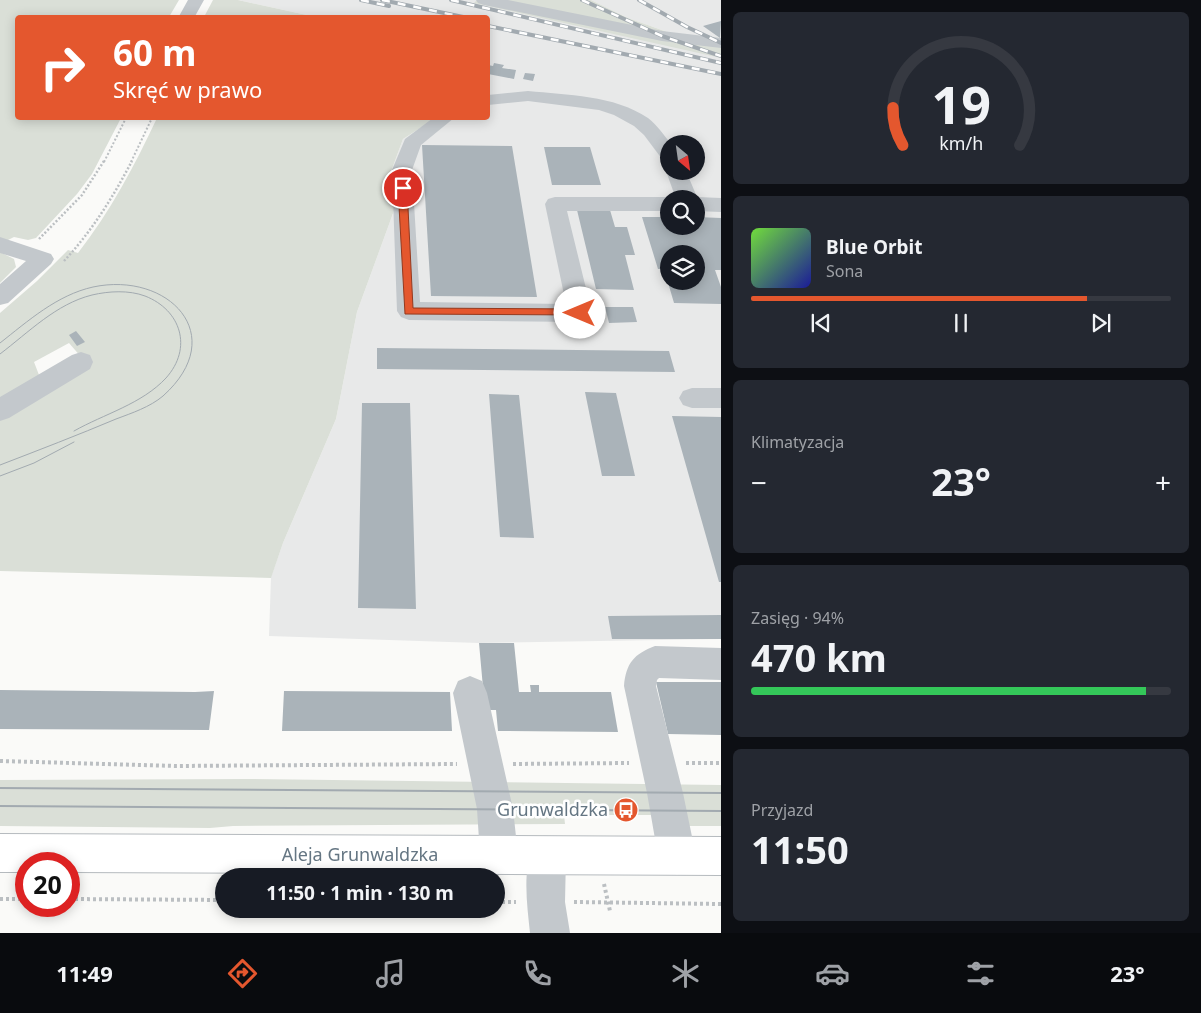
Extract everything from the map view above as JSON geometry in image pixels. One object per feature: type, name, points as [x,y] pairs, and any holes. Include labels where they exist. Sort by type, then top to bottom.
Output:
[{"type":"main road","name":"Aleja Grunwaldzka","points":[[0,853],[721,856]]},
{"type":"street","points":[[188,15],[196,0]]},
{"type":"street","points":[[484,0],[662,36],[721,43]]},
{"type":"street","points":[[490,100],[528,96],[600,105],[621,111],[651,131],[660,143]]},
{"type":"street","points":[[442,120],[431,126],[412,144],[402,170],[409,311],[580,313],[555,204],[660,204]]},
{"type":"street","points":[[705,204],[721,205]]},
{"type":"street","points":[[5,246],[52,261]]},
{"type":"street","points":[[0,297],[52,261]]},
{"type":"street","points":[[0,410],[81,362]]},
{"type":"street","points":[[692,398],[721,398]]},
{"type":"street","points":[[677,856],[640,686],[641,672],[646,666],[655,662],[721,664]]},
{"type":"street","points":[[470,693],[496,809],[499,856]]},
{"type":"street","points":[[547,856],[548,918]]},
{"type":"path","points":[[5,246],[16,240],[27,243],[36,242],[44,236],[82,195],[102,164],[125,120]]},
{"type":"path","points":[[52,261],[79,246],[119,186],[151,120]]},
{"type":"path","points":[[0,761],[176,766],[721,763]]},
{"type":"path","points":[[0,899],[15,899]]},
{"type":"path","points":[[80,899],[215,900]]},
{"type":"path","points":[[548,918],[721,904]]},
{"type":"shaded area","points":[[0,0],[179,0],[170,15],[15,15],[15,120],[120,120],[92,174],[77,194],[36,238],[28,240],[14,237],[6,241],[0,239]]},
{"type":"shaded area","points":[[213,0],[238,0],[307,15],[205,15]]},
{"type":"shaded area","points":[[238,0],[484,0],[721,50],[721,639],[479,643],[269,636],[271,577],[283,543],[336,419],[357,312],[395,208],[385,188],[403,139],[433,120],[490,120],[490,15],[307,15]]},
{"type":"shaded area","points":[[477,0],[591,0],[628,18],[673,34],[721,38],[721,58],[474,3]]},
{"type":"shaded area","points":[[591,0],[721,0],[721,38],[673,34],[628,18]]},
{"type":"shaded area","points":[[156,120],[433,120],[403,139],[385,188],[395,208],[357,312],[336,419],[283,543],[271,578],[0,571],[0,415],[88,365],[69,343],[34,362],[39,375],[0,405],[0,313],[37,281],[68,250],[78,253],[101,221],[140,153]]},
{"type":"shaded area","points":[[0,252],[14,259],[16,267],[0,283]]},
{"type":"shaded area","points":[[247,779],[721,785],[721,826],[672,826],[660,815],[564,815],[565,824],[233,826],[210,828],[0,826],[0,780]]},
{"type":"building","points":[[721,21],[720,38],[703,26]]},
{"type":"building","points":[[494,63],[504,65],[502,68],[516,70],[514,79],[490,74],[490,65],[493,66]]},
{"type":"building","points":[[525,73],[535,74],[533,81],[523,79]]},
{"type":"building","points":[[422,145],[512,146],[537,297],[431,296]]},
{"type":"building","points":[[544,147],[590,147],[601,185],[552,185]]},
{"type":"building","points":[[577,210],[610,210],[615,227],[627,227],[635,255],[625,255],[634,290],[596,289]]},
{"type":"building","points":[[642,217],[660,217],[660,235],[705,235],[705,217],[721,218],[721,270],[715,270],[721,287],[721,304],[674,303],[670,290],[705,290],[705,245],[660,245],[660,269],[658,269]]},
{"type":"building","points":[[605,307],[633,307],[637,322],[609,323]]},
{"type":"building","points":[[76,331],[85,342],[77,346],[69,335]]},
{"type":"building","points":[[377,348],[669,351],[675,372],[377,369]]},
{"type":"building","points":[[585,392],[616,393],[635,476],[602,476]]},
{"type":"building","points":[[489,394],[519,395],[534,538],[500,537]]},
{"type":"building","points":[[362,403],[410,403],[416,609],[358,608]]},
{"type":"building","points":[[672,416],[721,417],[721,582],[719,582]]},
{"type":"building","points":[[721,615],[721,639],[612,639],[608,616]]},
{"type":"building","points":[[479,643],[514,643],[519,692],[531,692],[530,685],[539,685],[539,692],[611,692],[618,732],[498,731],[496,710],[485,710]]},
{"type":"building","points":[[656,682],[721,682],[721,735],[668,734]]},
{"type":"building","points":[[0,690],[214,691],[209,730],[0,729]]},
{"type":"building","points":[[284,691],[450,692],[452,731],[282,731]]},
{"type":"tram line","points":[[0,343],[55,302],[67,296],[93,287],[120,285],[145,289],[166,298],[182,313],[191,330],[191,351],[183,373],[163,396],[134,412],[0,465]]},
{"type":"tram line","points":[[0,354],[55,312],[79,299],[92,295],[119,292],[139,294],[157,302],[167,310],[175,320],[181,343],[174,366],[166,378],[146,395],[134,402],[74,431]]},
{"type":"tram line","points":[[0,476],[34,463],[74,442]]},
{"type":"tram line","points":[[0,788],[721,793]]},
{"type":"tram line","points":[[0,806],[721,811]]},
{"type":"railway","points":[[361,0],[389,6]]},
{"type":"railway","points":[[382,0],[454,15]]},
{"type":"railway","points":[[451,0],[721,63]]},
{"type":"railway","points":[[582,0],[662,36],[721,56]]},
{"type":"railway","points":[[639,0],[687,27],[721,43]]},
{"type":"railway","points":[[490,26],[721,74]]},
{"type":"place","name":"Grunwaldzka","points":[[626,810]]},
{"type":"route","points":[[403,188],[404,242],[409,311],[580,313]]}]
